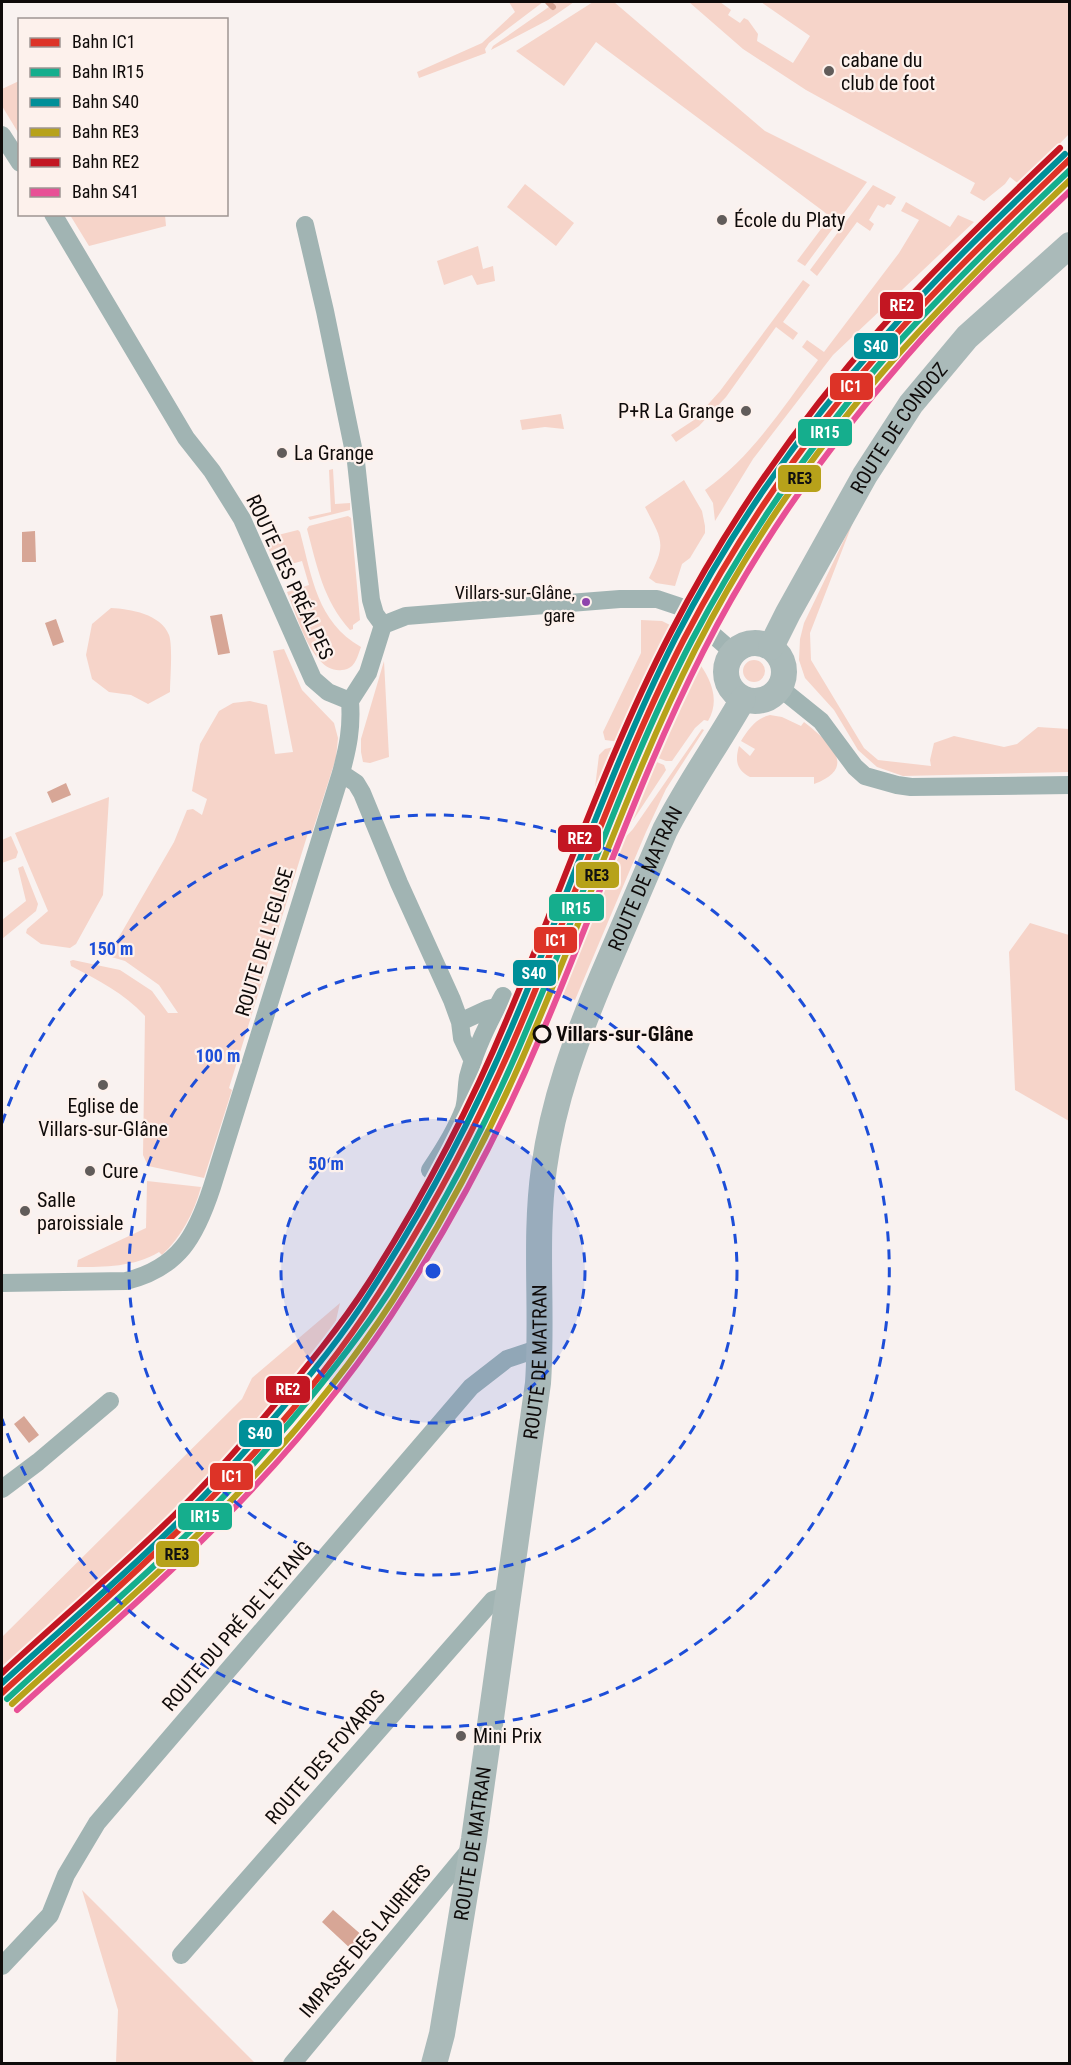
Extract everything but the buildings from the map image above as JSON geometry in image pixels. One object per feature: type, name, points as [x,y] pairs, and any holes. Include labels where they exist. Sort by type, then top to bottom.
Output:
[{"type":"main road","name":"ROUTE DE CONDOZ","points":[[771,647],[865,475],[911,404],[967,337],[1070,245]]},
{"type":"main road","points":[[753,643],[771,647],[782,660],[785,672],[780,688],[775,695],[765,700],[754,702],[743,699],[732,690],[726,673],[728,662],[743,645],[753,643]]},
{"type":"main road","name":"ROUTE DE MATRAN","points":[[434,2064],[442,2034],[472,1847],[538,1383],[540,1198],[549,1133],[570,1057],[587,1012],[665,830],[743,699]]},
{"type":"street","points":[[2,135],[18,160]]},
{"type":"street","name":"ROUTE DES PRÉALPES","points":[[54,216],[186,438],[212,471],[242,519],[313,678],[328,692],[350,701]]},
{"type":"street","points":[[305,225],[356,462],[370,600],[375,614],[383,624]]},
{"type":"street","points":[[383,624],[406,616],[473,609],[620,599],[657,599],[681,607],[734,653]]},
{"type":"street","points":[[383,624],[368,674],[350,701],[351,725],[341,773],[356,783],[362,794],[399,883],[453,1000],[462,1038],[473,1061]]},
{"type":"street","points":[[780,688],[821,721],[855,767],[865,776],[911,787],[1070,785]]},
{"type":"street","name":"ROUTE DE L'EGLISE","points":[[2,1283],[126,1281],[141,1278],[156,1270],[173,1259],[184,1247],[206,1205],[341,773]]},
{"type":"street","points":[[430,1170],[443,1151],[463,1112],[473,1061],[500,1001],[460,1022]]},
{"type":"street","name":"ROUTE DU PRÉ DE L'ETANG","points":[[2,1966],[50,1915],[66,1875],[97,1823],[471,1387],[507,1359],[540,1348]]},
{"type":"street","points":[[2,1489],[38,1462],[110,1401]]},
{"type":"street","name":"ROUTE DES FOYARDS","points":[[181,1955],[493,1600],[508,1595]]},
{"type":"street","name":"IMPASSE DES LAURIERS","points":[[292,2064],[472,1847]]},
{"type":"shaded area","points":[[509,2],[543,2],[489,43],[485,49],[486,53],[419,78],[417,72],[482,43],[515,12]]},
{"type":"shaded area","points":[[556,2],[574,2],[548,20],[491,50],[493,46]]},
{"type":"shaded area","points":[[593,2],[614,2],[765,131],[867,182],[805,266],[797,261],[830,217],[596,42],[564,86],[516,51]]},
{"type":"shaded area","points":[[689,2],[720,2],[731,10],[728,15],[740,23],[744,18],[748,20],[758,34],[757,41],[793,63],[810,36],[761,2],[1069,2],[1069,134],[1020,185],[1010,177],[984,201],[970,193],[975,183],[806,90],[743,49]]},
{"type":"shaded area","points":[[18,82],[18,132],[2,106],[2,89]]},
{"type":"shaded area","points":[[525,184],[574,223],[556,246],[507,207]]},
{"type":"shaded area","points":[[873,185],[896,197],[891,205],[887,204],[884,208],[878,205],[869,220],[874,224],[870,231],[857,222],[817,276],[810,270]]},
{"type":"shaded area","points":[[906,202],[950,227],[958,215],[974,222],[833,355],[753,459],[715,521],[713,503],[705,490],[722,477],[752,446],[780,413],[818,360],[802,347],[807,340],[824,352],[899,253],[919,220],[901,211]]},
{"type":"shaded area","points":[[71,216],[165,216],[166,226],[89,246]]},
{"type":"shaded area","points":[[478,246],[483,269],[493,266],[495,281],[477,285],[472,275],[444,285],[437,261]]},
{"type":"shaded area","points":[[803,280],[810,285],[783,322],[798,333],[793,340],[776,327],[726,397],[699,426],[676,442],[671,435],[694,420],[720,391]]},
{"type":"shaded area","points":[[561,414],[564,429],[545,427],[522,430],[520,420]]},
{"type":"shaded area","points":[[333,469],[335,504],[350,503],[350,510],[310,520],[308,517],[331,512],[329,470]]},
{"type":"shaded area","points":[[684,480],[702,511],[705,533],[690,558],[682,564],[675,586],[656,583],[649,578],[658,557],[660,542],[645,507]]},
{"type":"shaded area","points":[[348,516],[351,518],[360,620],[350,630],[327,595],[307,529],[309,526]]},
{"type":"shaded area","points":[[855,517],[810,633],[811,660],[864,748],[878,760],[931,766],[934,743],[954,736],[1004,747],[1017,744],[1038,727],[1069,729],[1069,772],[903,776],[877,767],[858,750],[834,710],[805,678],[799,660],[800,639],[804,623]]},
{"type":"shaded area","points":[[298,530],[318,597],[335,625],[346,637],[361,647],[350,668],[331,669],[314,653],[287,592],[309,585],[302,561],[277,568],[265,541],[266,538]]},
{"type":"shaded area","points":[[35,531],[36,562],[22,562],[22,532]]},
{"type":"shaded area","points":[[111,608],[136,611],[152,617],[165,628],[169,635],[170,692],[148,704],[131,695],[109,692],[92,679],[86,655],[92,624]]},
{"type":"shaded area","points":[[222,614],[230,653],[218,655],[210,616]]},
{"type":"shaded area","points":[[56,619],[64,642],[53,646],[45,623]]},
{"type":"shaded area","points":[[641,620],[662,621],[678,629],[634,734],[629,732],[593,823],[591,820],[599,755],[605,749],[618,746],[620,742],[605,740],[603,732],[641,653]]},
{"type":"shaded area","points":[[284,649],[302,690],[334,723],[338,738],[336,758],[312,833],[308,833],[229,1088],[232,1090],[204,1178],[148,1166],[143,1155],[145,1016],[119,994],[71,966],[70,961],[120,970],[152,991],[168,1013],[178,1013],[159,985],[125,961],[108,956],[174,842],[187,810],[193,809],[202,815],[207,799],[192,791],[200,744],[219,711],[233,703],[250,701],[267,705],[275,754],[293,752],[273,651]]},
{"type":"shaded area","points":[[696,659],[706,673],[712,688],[714,705],[712,713],[708,721],[704,720],[695,728],[672,761],[653,756],[652,760],[664,765],[666,770],[630,825],[622,832],[647,772],[642,769],[647,763]]},
{"type":"shaded area","points":[[754,660],[762,663],[765,671],[762,679],[754,682],[746,679],[743,671],[746,663]]},
{"type":"shaded area","points":[[384,661],[389,757],[370,763],[363,762],[361,739]]},
{"type":"shaded area","points":[[770,715],[782,717],[801,726],[804,722],[813,729],[830,745],[835,754],[837,762],[835,770],[828,777],[814,784],[814,777],[750,777],[745,774],[738,764],[739,746],[750,756],[755,749],[741,741],[756,722]]},
{"type":"shaded area","points":[[702,729],[704,730],[666,789],[575,1000],[560,994],[620,843],[633,829]]},
{"type":"shaded area","points":[[66,783],[71,795],[52,803],[47,792]]},
{"type":"shaded area","points":[[109,797],[103,895],[76,944],[70,948],[41,944],[26,933],[27,929],[48,911],[15,833]]},
{"type":"shaded area","points":[[11,836],[18,852],[16,858],[2,863],[2,840]]},
{"type":"shaded area","points":[[23,866],[38,904],[36,911],[2,939],[2,920],[26,901],[18,868]]},
{"type":"shaded area","points":[[1030,923],[1069,935],[1069,1121],[1015,1090],[1009,952]]},
{"type":"shaded area","points":[[147,1181],[201,1187],[191,1215],[175,1240],[162,1255],[159,1252],[140,1261],[119,1265],[77,1267],[78,1260],[146,1228]]},
{"type":"shaded area","points":[[340,1303],[329,1351],[264,1426],[2,1676],[2,1637],[242,1399],[252,1378]]},
{"type":"shaded area","points":[[24,1416],[39,1435],[29,1443],[14,1424]]},
{"type":"shaded area","points":[[82,1890],[255,2063],[116,2063],[118,2010]]},
{"type":"shaded area","points":[[333,1910],[364,1937],[352,1950],[322,1922]]},
{"type":"waterway","points":[[548,2],[553,7]]},
{"type":"rail line","name":"RE2","points":[[2,1673],[142,1546],[205,1484],[297,1378],[358,1299],[427,1185],[462,1118],[529,966],[626,726],[671,632],[740,512],[821,400],[880,329],[923,282],[1060,148]]},
{"type":"rail line","name":"S40","points":[[2,1683],[129,1569],[199,1502],[279,1412],[350,1323],[411,1226],[482,1093],[513,1024],[652,686],[720,558],[770,481],[825,406],[906,312],[1065,154]]},
{"type":"rail line","name":"IC1","points":[[2,1693],[155,1553],[251,1456],[297,1405],[379,1293],[438,1195],[490,1094],[541,976],[639,733],[684,639],[728,560],[804,447],[860,376],[933,295],[1070,159]]},
{"type":"rail line","name":"IR15","points":[[7,1699],[191,1531],[304,1405],[378,1309],[447,1195],[482,1128],[549,976],[647,734],[692,640],[736,562],[785,487],[867,379],[938,300],[1070,170]]},
{"type":"rail line","name":"RE3","points":[[12,1704],[144,1586],[215,1517],[297,1428],[371,1333],[434,1233],[506,1095],[557,977],[652,742],[695,650],[739,570],[789,493],[844,418],[924,326],[1070,180]]},
{"type":"rail line","name":"S41","points":[[17,1710],[127,1612],[250,1491],[334,1395],[384,1327],[445,1229],[512,1100],[562,985],[659,746],[703,652],[746,574],[795,499],[876,392],[965,293],[1070,191]]},
{"type":"place","name":"cabane du club de foot","points":[[829,71]]},
{"type":"place","name":"École du Platy","points":[[722,220]]},
{"type":"place","name":"P+R La Grange","points":[[746,411]]},
{"type":"place","name":"La Grange","points":[[282,453]]},
{"type":"place","name":"Villars-sur-Glâne, gare","points":[[586,602]]},
{"type":"place","name":"Villars-sur-Glâne","points":[[542,1034]]},
{"type":"place","name":"Eglise de Villars-sur-Glâne","points":[[103,1085]]},
{"type":"place","name":"Cure","points":[[90,1171]]},
{"type":"place","name":"Salle paroissiale","points":[[25,1211]]},
{"type":"place","name":"Mini Prix","points":[[461,1736]]}]
